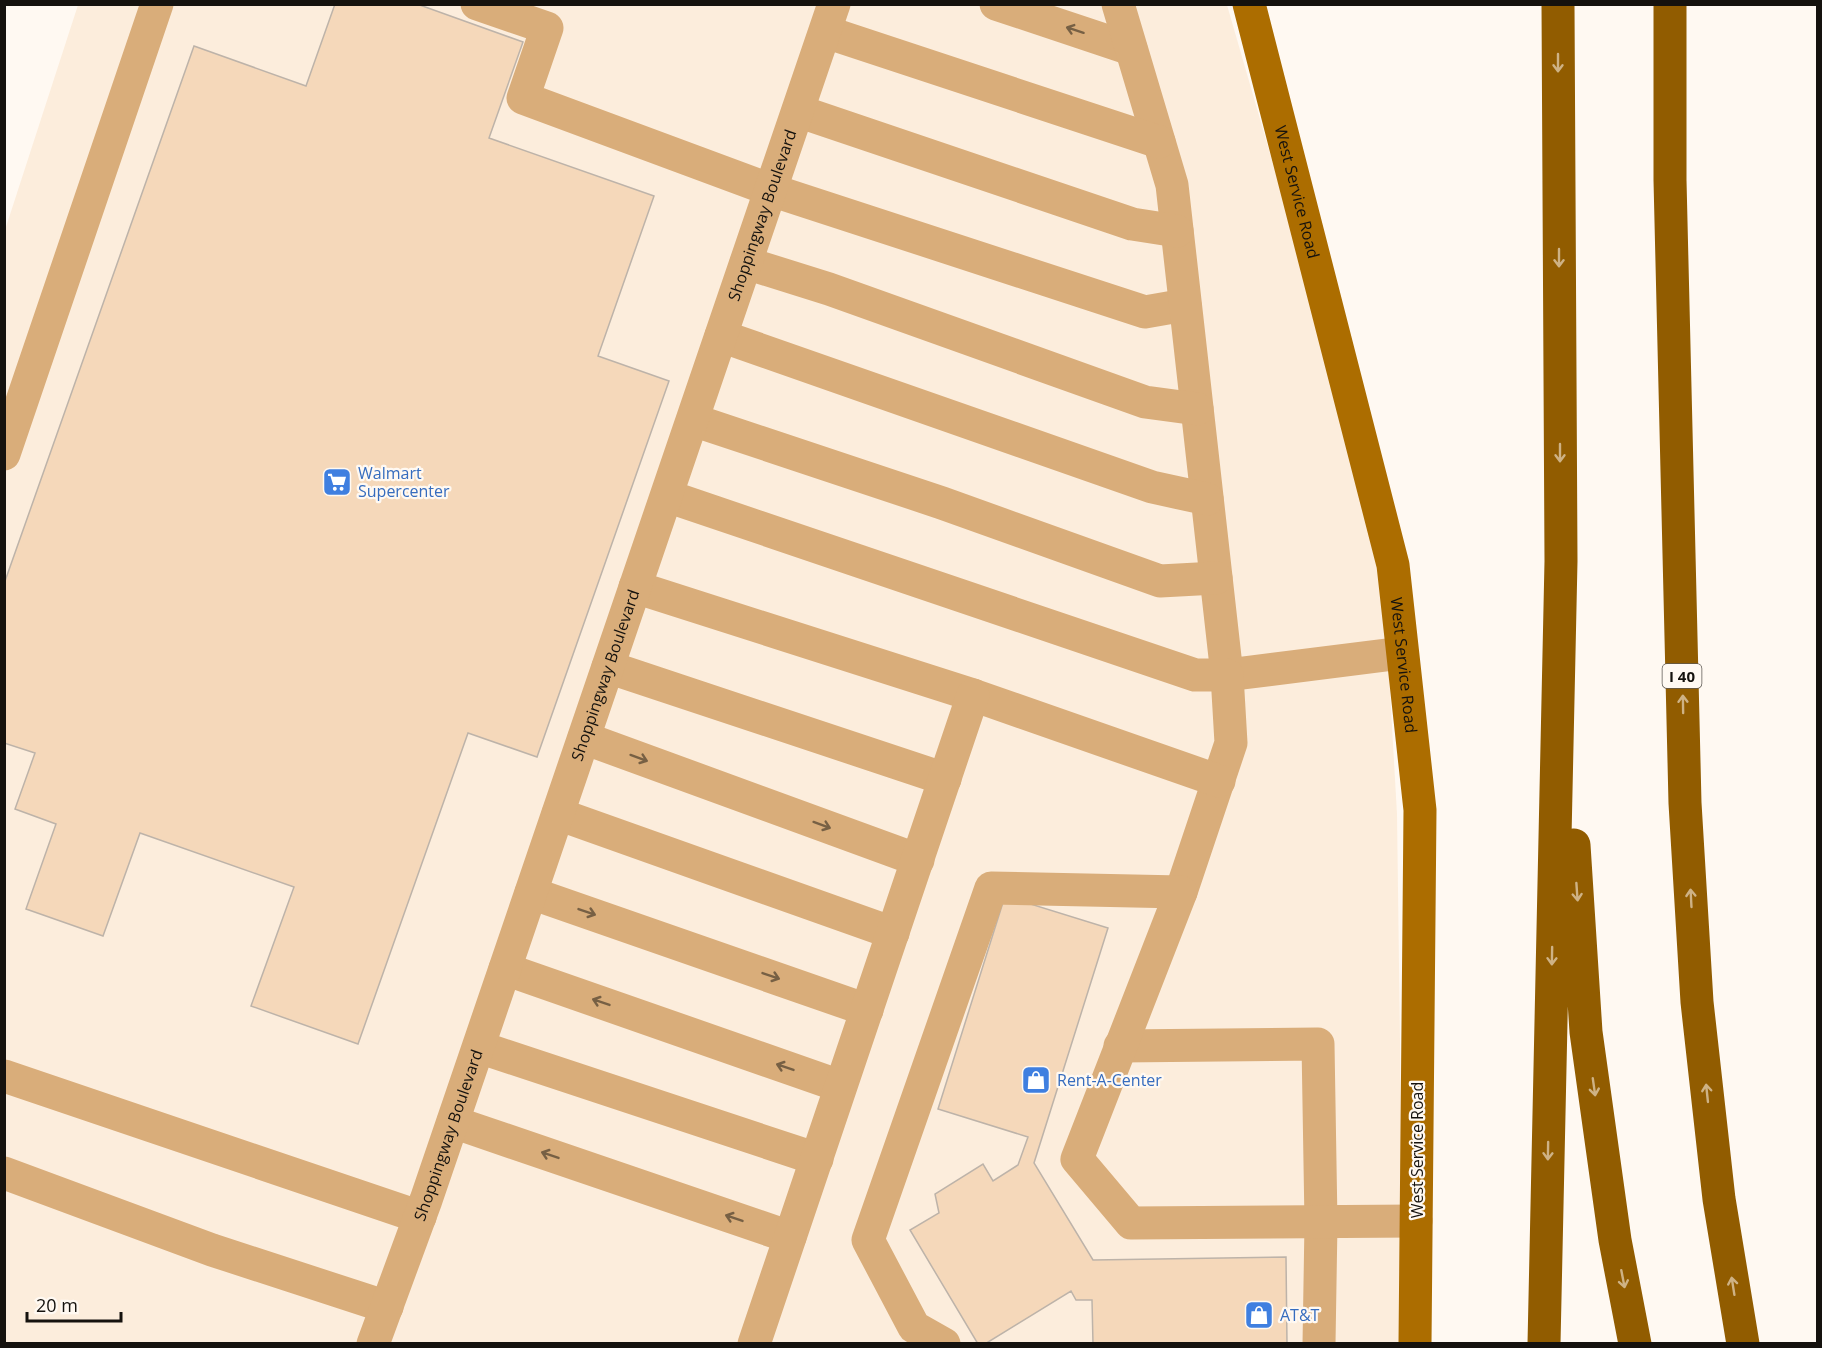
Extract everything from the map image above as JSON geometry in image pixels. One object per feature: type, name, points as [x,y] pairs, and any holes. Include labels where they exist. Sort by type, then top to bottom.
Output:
[{"type":"highway","points":[[1544,1344],[1561,561],[1558,4]]},
{"type":"highway","name":"I 40","points":[[1670,4],[1670,180],[1685,803],[1697,1002],[1719,1199],[1743,1344]]},
{"type":"highway","points":[[1561,561],[1572,811],[1586,1032],[1615,1240],[1635,1344]]},
{"type":"main road","name":"West Service Road","points":[[1249,4],[1393,565],[1420,810],[1415,1344]]},
{"type":"street","points":[[4,454],[157,4]]},
{"type":"street","points":[[477,4],[547,28],[523,98],[771,190],[1144,312],[1185,305]]},
{"type":"street","points":[[996,4],[1131,49]]},
{"type":"street","points":[[1118,4],[1172,185],[1227,675],[1231,743],[1181,892],[1077,1159],[1131,1222],[1416,1221]]},
{"type":"street","points":[[830,18],[1159,142]]},
{"type":"street","name":"Shoppingway Boulevard","points":[[374,1344],[479,1047],[830,18]]},
{"type":"street","points":[[798,111],[1132,224],[1177,231]]},
{"type":"street","points":[[746,263],[829,289],[1145,402],[1197,409]]},
{"type":"street","points":[[721,336],[1152,487],[1207,499]]},
{"type":"street","points":[[693,420],[942,503],[1160,581],[1216,578]]},
{"type":"street","points":[[667,496],[1195,675],[1227,675],[1402,653]]},
{"type":"street","points":[[635,587],[973,695],[1219,781]]},
{"type":"street","points":[[608,668],[945,779]]},
{"type":"street","points":[[754,1344],[973,695]]},
{"type":"street","points":[[584,738],[918,860]]},
{"type":"street","points":[[558,814],[893,933]]},
{"type":"street","points":[[944,1344],[914,1327],[868,1240],[991,888],[1181,892]]},
{"type":"street","points":[[531,893],[867,1010]]},
{"type":"street","points":[[505,969],[840,1086]]},
{"type":"street","points":[[1120,1046],[1318,1044],[1321,1223],[1319,1344]]},
{"type":"street","points":[[479,1047],[816,1159]]},
{"type":"street","points":[[4,1076],[420,1217]]},
{"type":"street","points":[[453,1122],[790,1237]]},
{"type":"street","points":[[4,1173],[212,1250],[387,1307]]},
{"type":"shaded area","points":[[78,5],[1227,5],[1334,375],[1383,569],[1397,814],[1404,1343],[5,1344],[5,230]]},
{"type":"building","name":"Walmart Supercenter","points":[[335,4],[417,4],[523,42],[489,138],[654,196],[598,356],[669,381],[537,757],[468,733],[358,1044],[251,1006],[294,887],[140,833],[103,936],[26,909],[56,824],[15,809],[35,753],[4,743],[4,584],[194,46],[306,86]]},
{"type":"building","points":[[1005,896],[1108,928],[1034,1163],[1093,1260],[1286,1257],[1287,1344],[1093,1344],[1092,1300],[1076,1300],[1071,1291],[985,1344],[978,1344],[910,1230],[939,1213],[935,1194],[983,1164],[993,1181],[1018,1165],[1028,1137],[938,1109]]},
{"type":"place","name":"Walmart Supercenter","points":[[337,482]]},
{"type":"place","name":"Rent-A-Center","points":[[1036,1080]]},
{"type":"place","name":"AT&T","points":[[1259,1315]]}]
